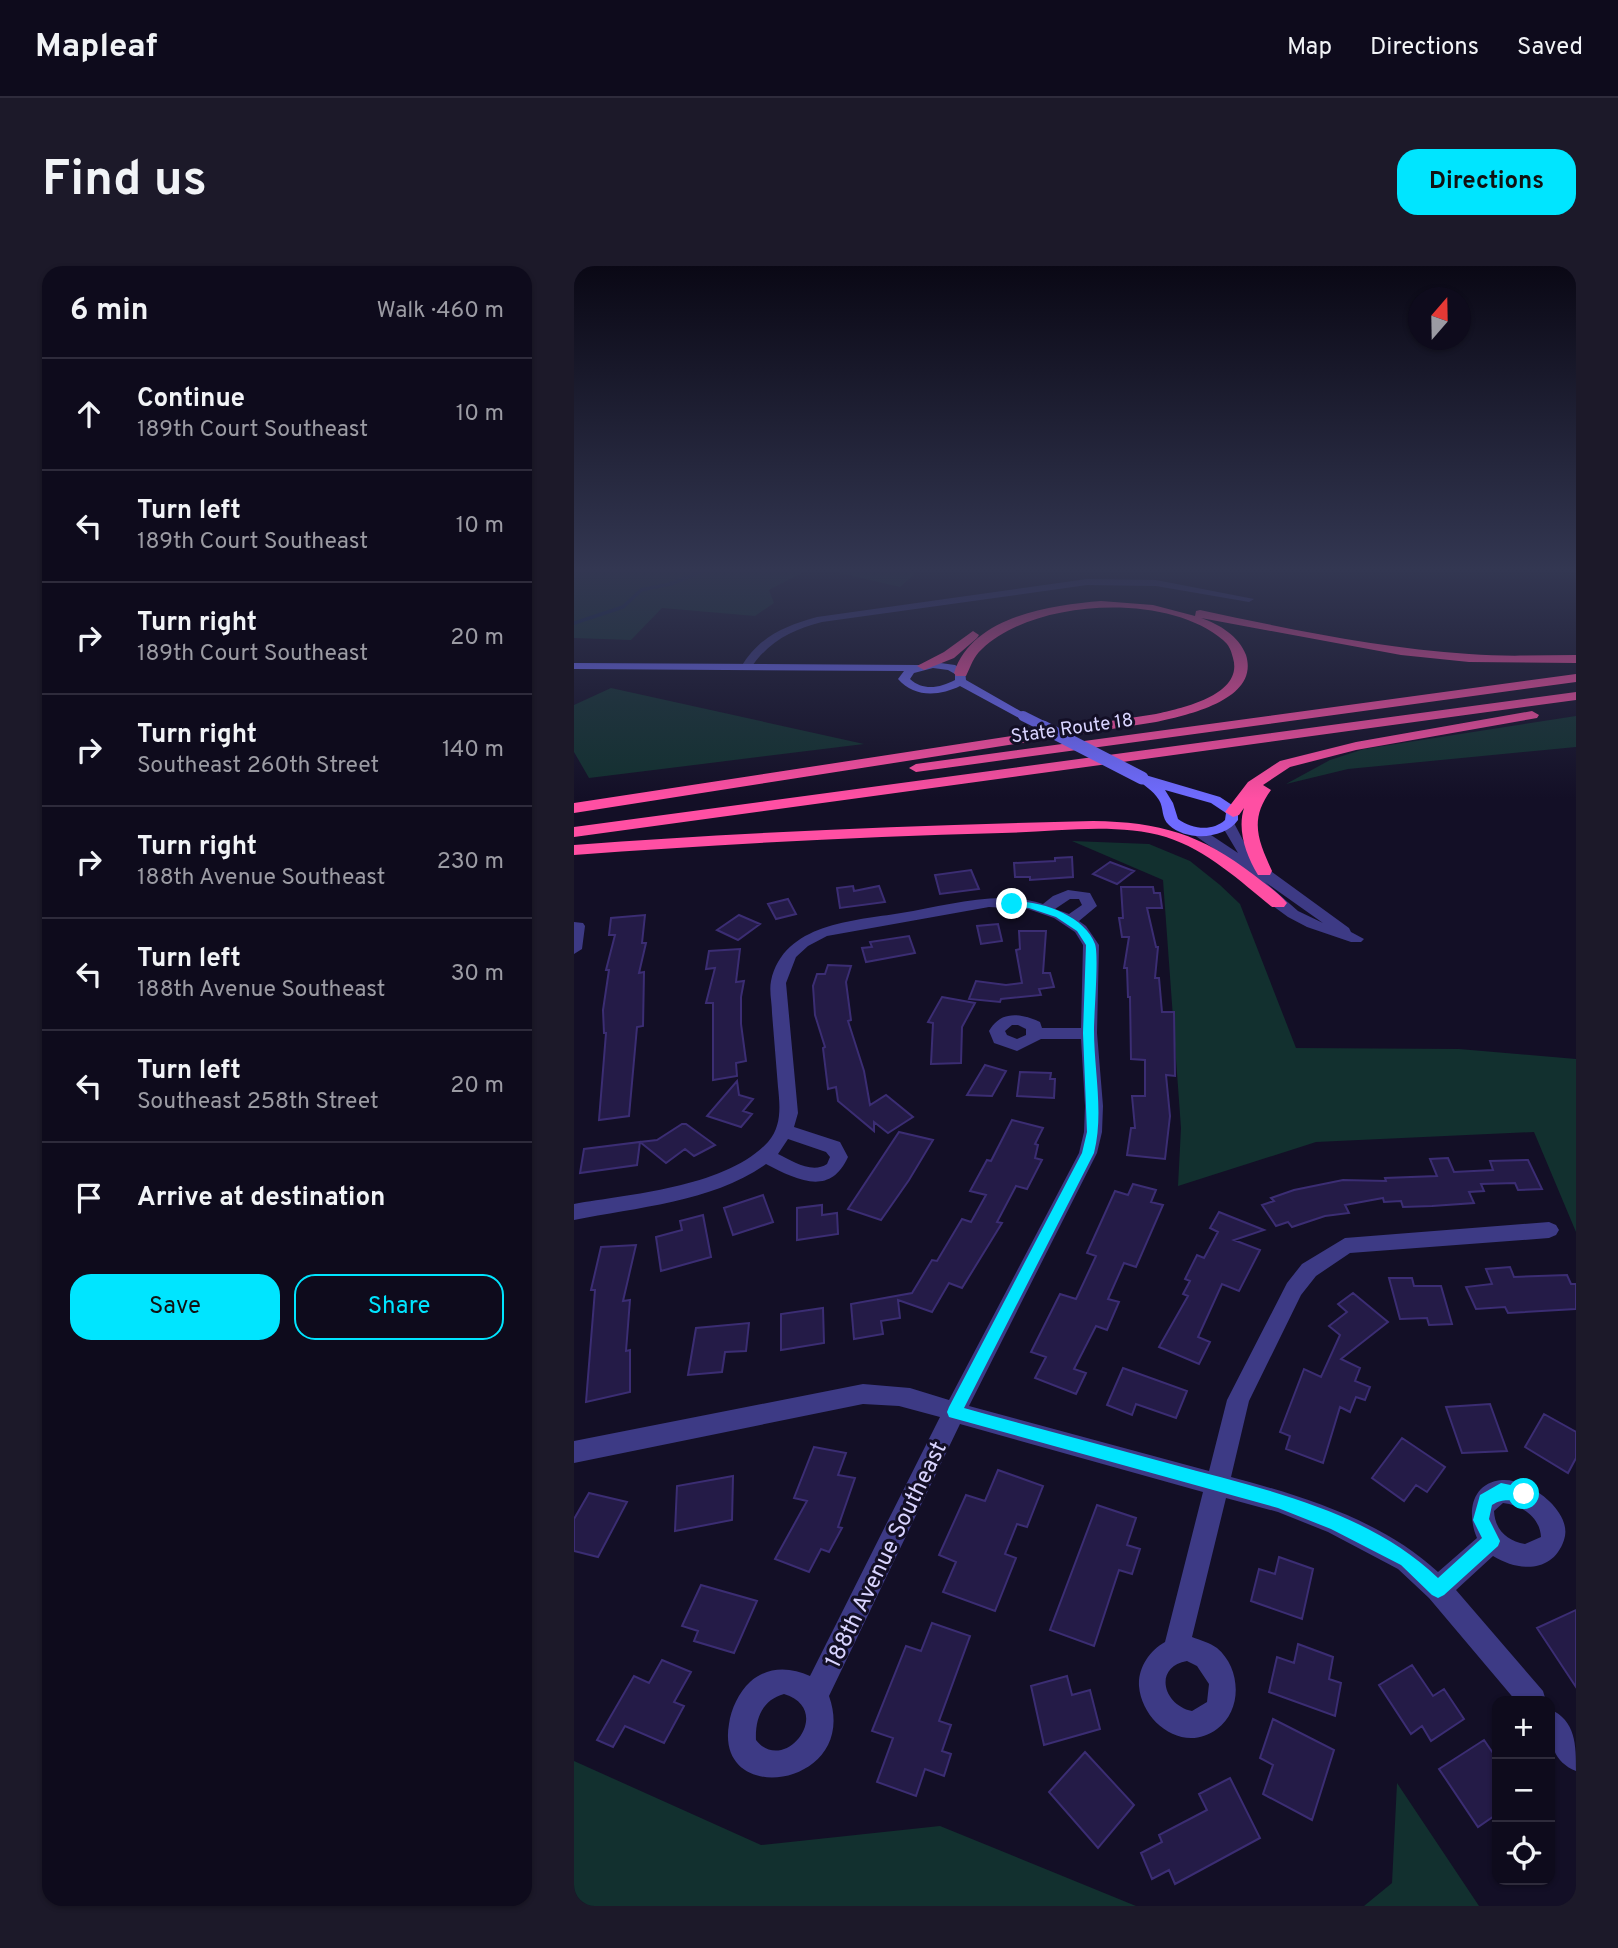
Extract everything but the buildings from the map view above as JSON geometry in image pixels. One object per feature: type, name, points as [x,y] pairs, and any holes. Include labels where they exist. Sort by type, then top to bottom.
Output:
[{"type":"highway","points":[[920,667],[949,655],[961,646]]},
{"type":"highway","points":[[961,677],[969,654],[979,646]]},
{"type":"highway","points":[[574,808],[1156,718],[1198,707],[1226,692],[1238,681],[1242,660],[1236,646]]},
{"type":"highway","points":[[1365,646],[1470,658],[1576,659]]},
{"type":"highway","name":"State Route 18","points":[[574,814],[1576,678]]},
{"type":"highway","name":"State Route 18","points":[[574,832],[1576,696]]},
{"type":"highway","points":[[1231,819],[1247,791],[1270,771],[1285,764],[1328,752],[1441,730],[1576,709]]},
{"type":"highway","points":[[1264,871],[1248,830],[1249,814],[1255,800],[1282,775],[1328,752]]},
{"type":"highway","points":[[970,829],[1059,821],[1143,820],[1174,824]]},
{"type":"highway","points":[[574,850],[716,838],[970,829],[1136,828],[1169,833],[1206,849],[1278,903]]},
{"type":"main road","points":[[574,666],[951,667],[997,702],[1146,781],[1218,801],[1231,819],[1197,832],[1174,824],[1168,803],[1146,781]]},
{"type":"main road","points":[[906,684],[905,675],[920,667]]},
{"type":"main road","points":[[841,668],[893,677],[919,689],[938,690],[997,702]]},
{"type":"main road","points":[[938,690],[961,677]]},
{"type":"street","points":[[746,667],[760,646]]},
{"type":"street","points":[[1197,832],[1232,855],[1278,903],[1312,924],[1356,939],[1264,871],[1238,846],[1231,819]]},
{"type":"street","name":"188th Avenue Southeast","points":[[785,1131],[789,1113],[778,983],[789,955],[803,943],[822,933],[853,925],[989,903],[1030,905],[1058,915],[1081,929],[1091,945],[1089,1033],[1094,1106],[1093,1132],[1088,1153],[954,1412],[815,1695]]},
{"type":"street","points":[[574,949],[578,926]]},
{"type":"street","points":[[1036,1034],[1089,1033]]},
{"type":"street","points":[[574,1212],[703,1185],[747,1166],[768,1152],[785,1131],[833,1147],[839,1157],[838,1164],[825,1174],[808,1176],[768,1152]]},
{"type":"street","points":[[1176,1649],[1238,1400],[1294,1289],[1309,1270],[1345,1246],[1549,1230]]},
{"type":"street","points":[[574,1452],[863,1394],[891,1393],[921,1399],[954,1412],[1278,1501],[1336,1523],[1407,1560],[1438,1589],[1529,1696]]},
{"type":"street","points":[[1438,1589],[1492,1541]]},
{"type":"street","points":[[1555,1730],[1576,1757]]},
{"type":"green space","points":[[611,688],[864,744],[589,778],[574,752],[574,705]]},
{"type":"green space","points":[[1576,716],[1576,747],[1348,769],[1286,784],[1330,760],[1364,749]]},
{"type":"green space","points":[[1072,841],[1149,844],[1190,861],[1220,885],[1240,904],[1296,1048],[1459,1049],[1576,1059],[1576,1232],[1534,1132],[1316,1142],[1178,1186],[1181,1128],[1163,880]]},
{"type":"green space","points":[[574,1761],[761,1845],[940,1826],[1136,1906],[574,1906]]},
{"type":"green space","points":[[1397,1783],[1479,1906],[1364,1906],[1392,1883]]},
{"type":"route","points":[[1012,904],[1030,905],[1059,915],[1081,929],[1091,945],[1089,1033],[1093,1132],[1088,1153],[954,1412],[1278,1501],[1336,1523],[1407,1560],[1438,1589],[1492,1541],[1481,1520],[1481,1509],[1485,1501],[1492,1494],[1501,1491],[1512,1490],[1524,1494]]}]
